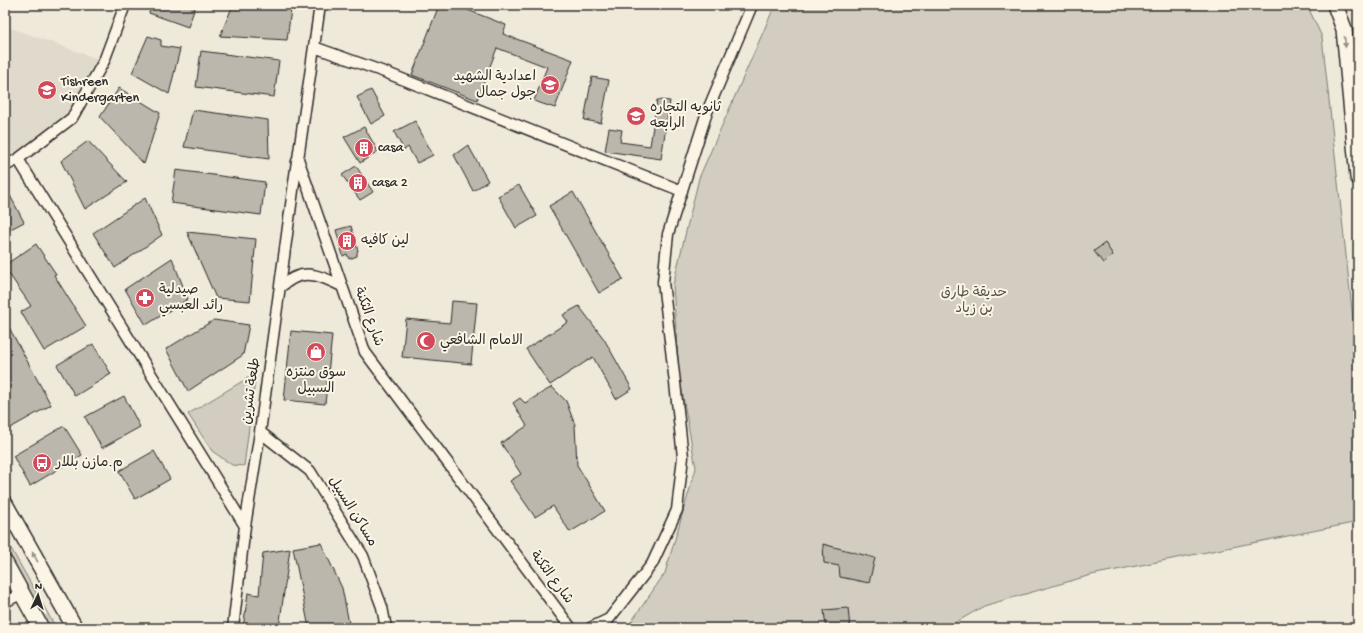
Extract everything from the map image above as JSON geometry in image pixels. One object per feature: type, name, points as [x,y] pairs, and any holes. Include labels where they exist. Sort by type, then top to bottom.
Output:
[{"type":"main road","points":[[1335,5],[1344,29],[1358,177]]},
{"type":"main road","points":[[5,504],[75,628]]},
{"type":"main road","points":[[5,563],[41,628]]},
{"type":"street","points":[[5,166],[18,159],[72,118],[104,61],[125,5]]},
{"type":"street","name":"شارع الثكنة","points":[[320,5],[298,159],[365,352],[571,628]]},
{"type":"street","points":[[590,628],[609,619],[652,564],[677,510],[683,457],[663,282],[668,234],[707,112],[752,5]]},
{"type":"street","points":[[314,47],[394,76],[682,191]]},
{"type":"street","points":[[18,159],[245,526]]},
{"type":"street","name":"طلعة تشرين","points":[[233,628],[245,526],[260,432],[298,159]]},
{"type":"street","points":[[280,287],[297,276],[309,274],[342,286]]},
{"type":"street","name":"مساكن السبيل","points":[[260,432],[310,471],[363,556],[382,608],[386,628]]},
{"type":"street","points":[[5,602],[22,593]]},
{"type":"shaded area","name":"Tishreen Kindergarten","points":[[5,26],[104,61],[72,118],[5,166]]},
{"type":"green space","name":"حديقة طارق بن زياد","points":[[775,5],[1307,5],[1322,37],[1358,364],[1358,510],[1353,523],[1091,575],[984,606],[946,628],[627,628],[665,573],[696,468],[679,375],[673,285],[699,178]]},
{"type":"green space","points":[[256,373],[244,466],[232,465],[212,451],[188,414]]},
{"type":"green space","points":[[5,538],[56,628],[49,628],[5,551]]},
{"type":"building","points":[[152,5],[196,5],[188,27],[149,13]]},
{"type":"building","points":[[233,5],[261,5],[291,9],[287,40],[220,36]]},
{"type":"building","points":[[439,5],[455,5],[506,25],[503,34],[573,60],[555,108],[534,101],[547,67],[497,48],[477,100],[412,75]]},
{"type":"building","points":[[148,36],[161,40],[161,46],[180,49],[169,94],[132,73]]},
{"type":"building","points":[[201,51],[279,61],[274,97],[196,87]]},
{"type":"building","points":[[592,77],[609,80],[601,123],[584,120]]},
{"type":"building","points":[[119,88],[160,113],[144,164],[100,117]]},
{"type":"building","points":[[371,90],[385,116],[371,124],[357,97]]},
{"type":"building","points":[[657,100],[670,101],[661,159],[605,151],[609,128],[622,130],[620,142],[650,146]]},
{"type":"building","points":[[193,110],[268,120],[269,159],[184,147]]},
{"type":"building","points":[[415,121],[433,155],[417,163],[408,147],[404,150],[394,132]]},
{"type":"building","name":"casa","points":[[364,127],[378,151],[360,163],[344,137]]},
{"type":"building","points":[[88,141],[127,182],[85,209],[61,161]]},
{"type":"building","points":[[468,145],[488,181],[473,191],[454,155]]},
{"type":"building","name":"casa 2","points":[[356,166],[373,192],[360,200],[342,175]]},
{"type":"building","points":[[176,170],[265,182],[261,215],[171,203]]},
{"type":"building","points":[[519,185],[537,216],[516,228],[498,196]]},
{"type":"building","points":[[5,186],[24,222],[5,232]]},
{"type":"building","points":[[573,192],[623,279],[599,293],[549,206]]},
{"type":"building","points":[[145,198],[162,235],[115,268],[93,233]]},
{"type":"building","name":"لين كافيه","points":[[351,226],[358,251],[357,256],[349,259],[347,254],[343,256],[336,230]]},
{"type":"building","points":[[187,232],[256,239],[250,301],[216,298]]},
{"type":"building","points":[[1105,243],[1113,255],[1103,263],[1094,251]]},
{"type":"building","points":[[36,244],[56,274],[54,275],[86,326],[44,351],[21,312],[31,306],[5,268],[5,265]]},
{"type":"building","points":[[172,258],[188,299],[146,325],[125,289]]},
{"type":"building","points":[[452,301],[477,303],[471,364],[402,357],[406,319],[450,323]]},
{"type":"building","points":[[579,306],[604,339],[632,389],[616,399],[593,357],[550,385],[526,349],[568,322],[563,315]]},
{"type":"building","points":[[5,320],[51,405],[5,431]]},
{"type":"building","points":[[214,320],[249,325],[243,355],[188,391],[166,349]]},
{"type":"building","points":[[291,331],[332,335],[325,404],[284,400]]},
{"type":"building","points":[[93,344],[111,374],[75,396],[57,365]]},
{"type":"building","points":[[552,387],[566,401],[575,425],[577,465],[605,511],[570,532],[553,506],[535,517],[510,481],[521,474],[501,443],[527,426],[513,403],[520,398],[525,403]]},
{"type":"building","points":[[124,396],[140,427],[102,448],[85,417]]},
{"type":"building","points":[[64,426],[82,455],[30,486],[13,456]]},
{"type":"building","points":[[154,451],[170,479],[135,499],[119,471]]},
{"type":"building","points":[[321,543],[342,588],[350,628],[309,628],[293,548]]},
{"type":"building","points":[[823,544],[875,558],[869,583],[840,577],[839,566],[824,563]]},
{"type":"building","points":[[290,549],[279,628],[243,628],[248,593],[259,595],[263,553]]},
{"type":"building","points":[[848,608],[850,628],[826,628],[824,610]]},
{"type":"place","name":"اعدادية الشهيد جول جمال","points":[[550,85]]},
{"type":"place","name":"Tishreen Kindergarten","points":[[47,90]]},
{"type":"place","name":"ثانويه التجاره الرابعه","points":[[636,116]]},
{"type":"place","name":"casa","points":[[364,148]]},
{"type":"place","name":"casa 2","points":[[358,183]]},
{"type":"place","name":"لين كافيه","points":[[347,241]]},
{"type":"place","name":"صيدلية رائد العبسي","points":[[145,298]]},
{"type":"place","name":"الامام الشافعي","points":[[426,341]]},
{"type":"place","name":"سوق منتزه السبيل","points":[[316,352]]},
{"type":"place","name":"م.مازن بللار","points":[[42,463]]}]
